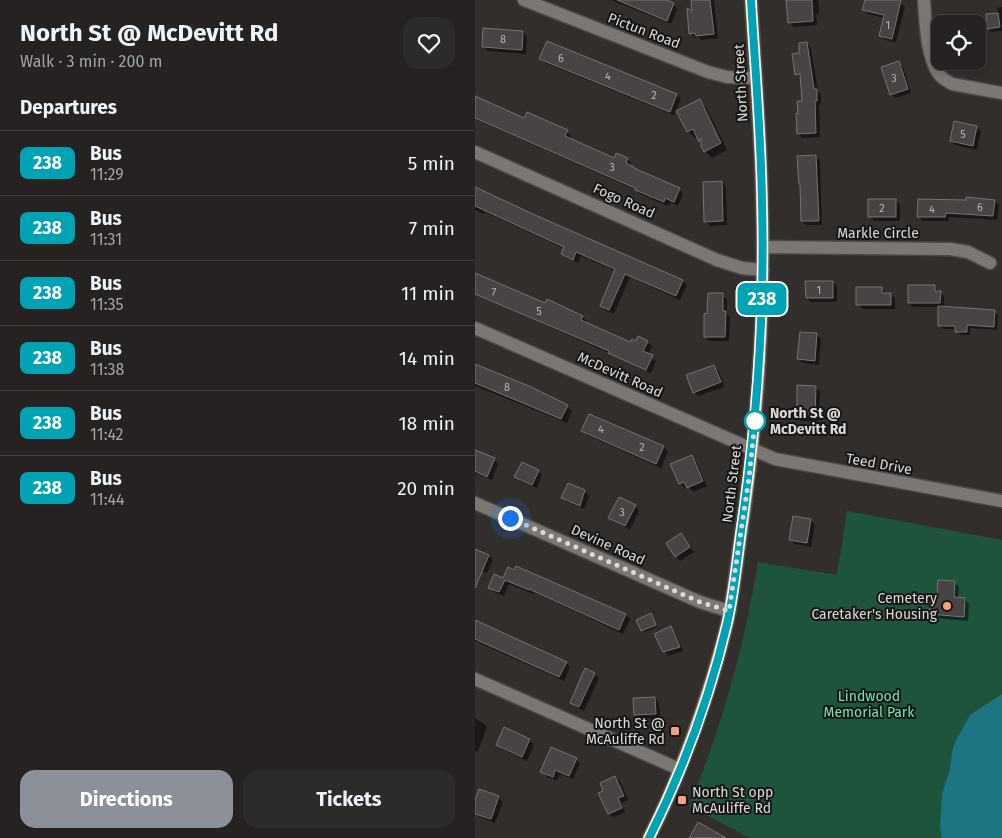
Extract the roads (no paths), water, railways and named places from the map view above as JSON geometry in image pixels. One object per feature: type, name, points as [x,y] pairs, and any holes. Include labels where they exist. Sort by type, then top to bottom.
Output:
[{"type":"main road","name":"North Street","points":[[649,838],[679,769],[709,688],[729,611],[752,450],[758,376],[763,247],[762,177],[751,0]]},
{"type":"street","name":"Pictun Road","points":[[524,0],[708,72],[727,77],[756,78]]},
{"type":"street","points":[[924,0],[931,58],[939,74],[952,84],[1002,93]]},
{"type":"street","name":"Fogo Road","points":[[475,152],[717,260],[741,268],[763,270]]},
{"type":"street","name":"Markle Circle","points":[[763,247],[950,249],[967,252],[991,263]]},
{"type":"street","name":"McDevitt Road","points":[[475,328],[752,450]]},
{"type":"street","name":"Teed Drive","points":[[752,450],[785,462],[1002,501]]},
{"type":"street","name":"Devine Road","points":[[475,503],[700,602],[729,611]]},
{"type":"street","points":[[475,679],[679,769]]},
{"type":"water","points":[[1002,694],[1002,838],[942,838],[940,827],[942,794],[950,769],[955,742],[970,715]]},
{"type":"place","name":"North St @ McDevitt Rd","points":[[755,421]]},
{"type":"place","name":"Cemetery Caretaker's Housing","points":[[947,606]]},
{"type":"place","name":"North St @ McAuliffe Rd","points":[[675,731]]},
{"type":"place","name":"North St opp McAuliffe Rd","points":[[682,800]]},
{"type":"park label","name":"Lindwood Memorial Park","points":[[869,704]]}]
